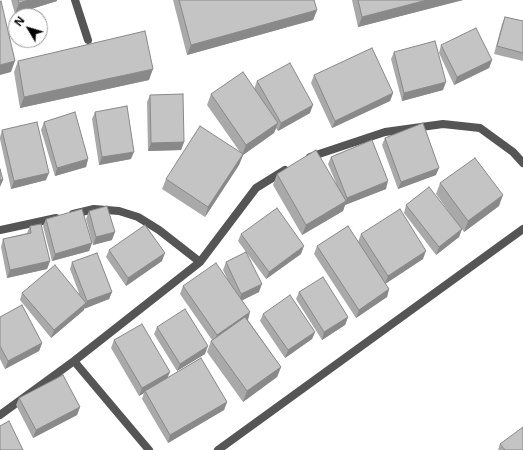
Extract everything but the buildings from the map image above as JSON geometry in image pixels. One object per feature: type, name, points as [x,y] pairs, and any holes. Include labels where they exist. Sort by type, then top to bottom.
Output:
[{"type":"street","points":[[75,0],[88,40]]},
{"type":"street","points":[[0,415],[74,361],[200,262],[256,188],[279,173],[314,155],[386,132],[443,124],[480,128],[513,152],[523,163]]},
{"type":"street","points":[[0,230],[94,209],[119,211],[138,217],[154,227],[200,262]]},
{"type":"street","points":[[218,450],[523,229]]},
{"type":"street","points":[[74,361],[149,450]]}]
